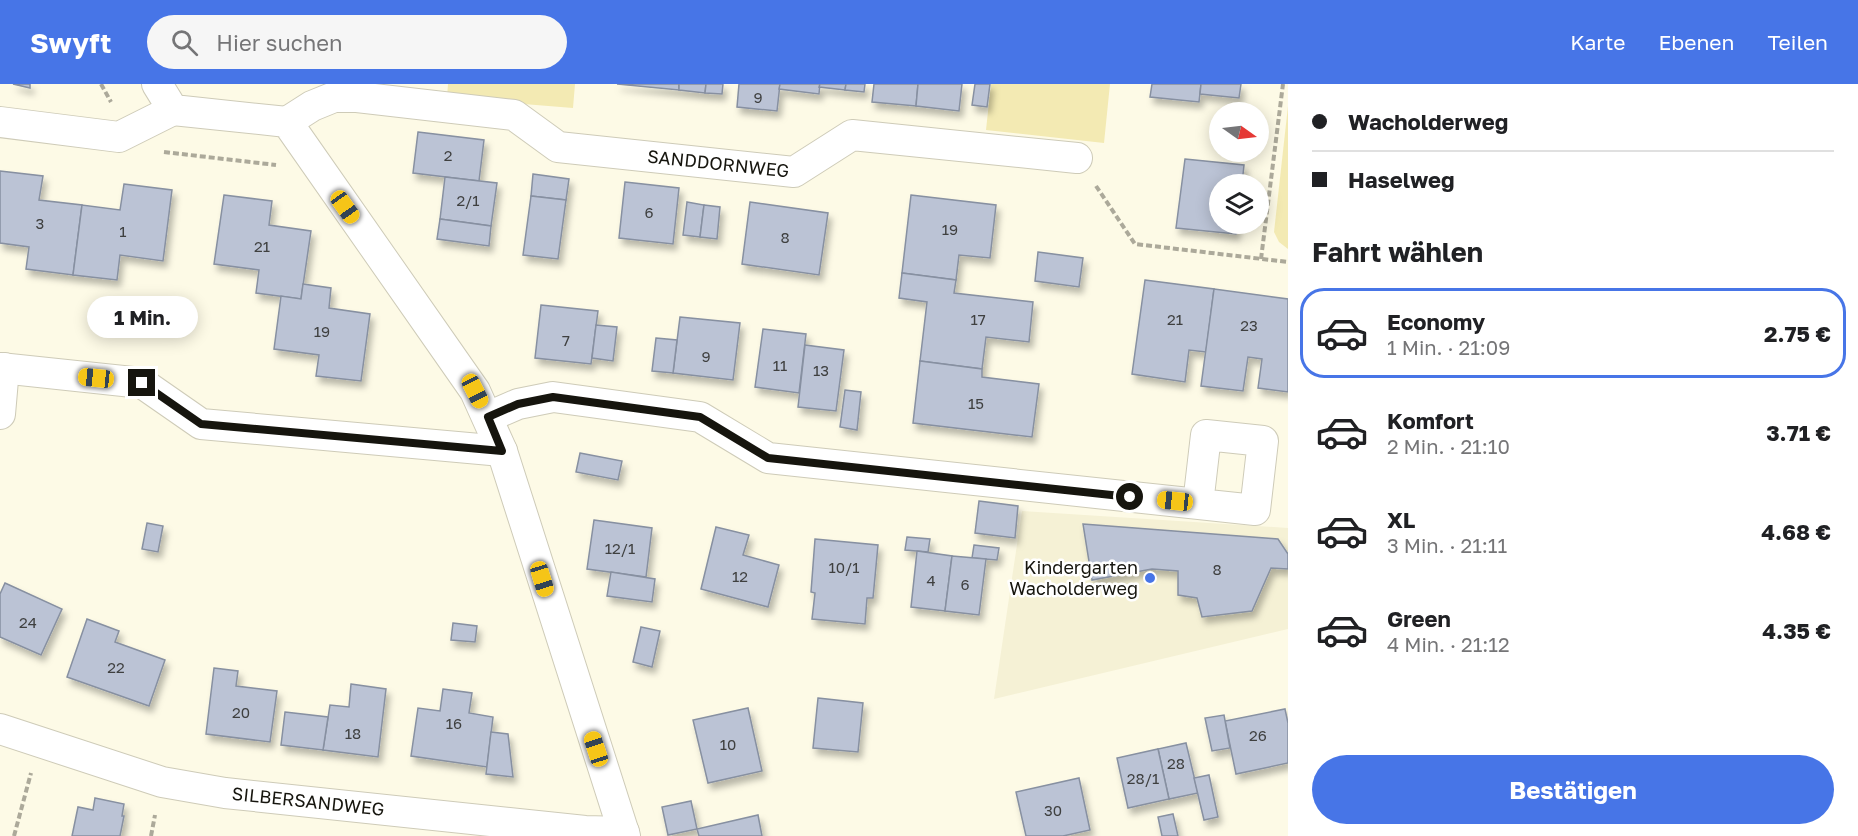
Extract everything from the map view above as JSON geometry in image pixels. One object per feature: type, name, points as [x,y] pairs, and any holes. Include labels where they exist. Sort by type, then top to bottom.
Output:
[{"type":"street","points":[[157,84],[173,110]]},
{"type":"street","name":"SANDDORNWEG","points":[[287,122],[312,106],[334,97],[357,98],[514,115],[558,147],[794,172],[852,135],[1077,158]]},
{"type":"street","points":[[0,122],[119,137],[173,110],[287,122],[475,391],[488,417],[502,451],[624,834]]},
{"type":"street","points":[[0,414],[2,368],[142,383],[201,424],[502,451]]},
{"type":"street","points":[[488,417],[518,404],[553,397],[700,417],[768,458],[1198,504]]},
{"type":"street","name":"SILBERSANDWEG","points":[[0,729],[162,782],[225,793],[624,834]]},
{"type":"path","points":[[1261,259],[1283,84]]},
{"type":"path","points":[[129,133],[141,149],[319,170]]},
{"type":"path","points":[[1077,158],[1135,244],[1288,262]]},
{"type":"path","points":[[14,836],[39,743]]},
{"type":"shaded area","points":[[448,84],[575,84],[573,108],[447,98]]},
{"type":"shaded area","points":[[991,84],[1110,84],[1104,143],[986,130]]},
{"type":"shaded area","points":[[1288,106],[1288,249],[1279,242],[1274,232]]},
{"type":"shaded area","name":"Kindergarten Wacholderweg","points":[[1022,511],[1288,528],[1288,629],[994,699]]},
{"type":"building","points":[[13,84],[30,84],[30,88]]},
{"type":"building","points":[[617,84],[679,84],[679,90]]},
{"type":"building","points":[[679,84],[706,84],[705,93],[679,90]]},
{"type":"building","points":[[706,84],[723,84],[722,94],[705,93]]},
{"type":"building","points":[[739,84],[780,84],[777,111],[737,107]]},
{"type":"building","points":[[780,84],[820,84],[819,94],[779,89]]},
{"type":"building","points":[[820,84],[846,84],[845,90],[819,87]]},
{"type":"building","points":[[846,84],[865,84],[864,92],[845,90]]},
{"type":"building","points":[[874,84],[918,84],[916,106],[872,102]]},
{"type":"building","points":[[918,84],[962,84],[959,111],[916,106]]},
{"type":"building","points":[[975,84],[990,84],[987,107],[972,105]]},
{"type":"building","points":[[1152,84],[1201,84],[1199,102],[1150,97]]},
{"type":"building","points":[[1201,84],[1241,84],[1239,98],[1200,94]]},
{"type":"building","points":[[418,132],[484,140],[479,181],[413,173]]},
{"type":"building","points":[[1185,159],[1244,165],[1243,174],[1209,174],[1209,231],[1176,228]]},
{"type":"building","points":[[0,171],[43,176],[39,200],[82,205],[73,275],[26,269],[29,247],[0,243]]},
{"type":"building","points":[[533,174],[569,179],[566,200],[531,196]]},
{"type":"building","points":[[445,177],[497,183],[491,226],[440,219]]},
{"type":"building","points":[[625,182],[679,188],[673,244],[619,238]]},
{"type":"building","points":[[124,184],[172,190],[163,261],[120,255],[117,280],[73,275],[82,205],[120,210]]},
{"type":"building","points":[[224,195],[272,201],[269,225],[311,231],[301,299],[256,293],[259,270],[214,264]]},
{"type":"building","points":[[911,195],[996,205],[990,258],[959,255],[956,280],[902,273]]},
{"type":"building","points":[[531,196],[566,200],[558,259],[523,255]]},
{"type":"building","points":[[687,202],[704,205],[700,237],[683,235]]},
{"type":"building","points":[[750,202],[828,213],[819,275],[742,264]]},
{"type":"building","points":[[704,205],[720,207],[717,239],[700,237]]},
{"type":"building","points":[[440,219],[491,226],[489,246],[437,239]]},
{"type":"building","points":[[1038,252],[1083,258],[1079,287],[1035,281]]},
{"type":"building","points":[[902,273],[956,280],[954,293],[1033,302],[1029,342],[986,337],[982,369],[920,361],[927,302],[899,298]]},
{"type":"building","points":[[1145,280],[1214,289],[1206,352],[1189,350],[1185,382],[1132,374]]},
{"type":"building","points":[[303,284],[331,288],[329,308],[370,314],[361,381],[316,376],[319,355],[274,349],[281,296],[301,299]]},
{"type":"building","points":[[1214,289],[1288,299],[1288,392],[1258,388],[1262,359],[1248,357],[1243,391],[1201,386]]},
{"type":"building","points":[[541,305],[598,311],[591,364],[535,358]]},
{"type":"building","points":[[680,317],[740,323],[733,380],[673,373]]},
{"type":"building","points":[[596,325],[617,327],[613,361],[592,358]]},
{"type":"building","points":[[763,329],[806,334],[799,393],[755,387]]},
{"type":"building","points":[[656,338],[677,340],[673,373],[652,371]]},
{"type":"building","points":[[805,345],[844,350],[836,411],[798,407]]},
{"type":"building","points":[[920,361],[982,369],[982,377],[1039,384],[1032,437],[913,423]]},
{"type":"building","points":[[845,390],[861,392],[857,430],[840,427]]},
{"type":"building","points":[[580,453],[622,461],[618,480],[576,472]]},
{"type":"building","points":[[979,501],[1018,506],[1015,538],[975,533]]},
{"type":"building","points":[[594,520],[652,528],[646,577],[587,569]]},
{"type":"building","points":[[147,523],[163,526],[158,552],[142,549]]},
{"type":"building","points":[[1083,524],[1278,539],[1288,554],[1288,569],[1271,568],[1252,611],[1202,617],[1197,598],[1178,595],[1178,571],[1152,569],[1092,580]]},
{"type":"building","points":[[716,527],[749,535],[743,555],[779,565],[768,607],[701,589]]},
{"type":"building","points":[[907,537],[930,539],[928,552],[905,550]]},
{"type":"building","points":[[815,539],[878,545],[873,598],[867,598],[865,624],[812,619],[815,593],[811,592]]},
{"type":"building","points":[[974,545],[999,548],[997,560],[972,558]]},
{"type":"building","points":[[917,551],[952,556],[945,611],[911,607]]},
{"type":"building","points":[[952,556],[986,559],[979,615],[945,611]]},
{"type":"building","points":[[611,572],[655,579],[652,602],[607,596]]},
{"type":"building","points":[[5,583],[62,609],[41,655],[0,637],[0,594]]},
{"type":"building","points":[[87,619],[119,631],[115,642],[165,660],[149,706],[67,677]]},
{"type":"building","points":[[453,623],[477,626],[475,642],[451,640]]},
{"type":"building","points":[[641,627],[660,631],[652,667],[633,662]]},
{"type":"building","points":[[214,668],[238,671],[236,686],[277,691],[270,742],[206,734]]},
{"type":"building","points":[[351,684],[386,689],[378,757],[323,750],[330,705],[349,707]]},
{"type":"building","points":[[443,689],[472,693],[469,713],[493,717],[487,767],[411,756],[418,708],[440,711]]},
{"type":"building","points":[[818,698],[863,703],[858,752],[813,748]]},
{"type":"building","points":[[748,708],[762,771],[708,783],[693,720]]},
{"type":"building","points":[[1285,709],[1288,723],[1288,763],[1236,774],[1225,721]]},
{"type":"building","points":[[285,712],[328,717],[323,750],[281,745]]},
{"type":"building","points":[[1224,715],[1230,748],[1212,751],[1205,718]]},
{"type":"building","points":[[491,732],[508,734],[513,777],[486,774]]},
{"type":"building","points":[[1186,743],[1198,793],[1169,799],[1158,749]]},
{"type":"building","points":[[1158,749],[1169,799],[1128,808],[1117,758]]},
{"type":"building","points":[[1209,775],[1218,817],[1204,820],[1194,778]]},
{"type":"building","points":[[1079,778],[1090,830],[1063,836],[1026,836],[1016,792]]},
{"type":"building","points":[[95,798],[124,804],[120,836],[72,836],[78,807],[93,810]]},
{"type":"building","points":[[691,801],[697,829],[668,835],[662,807]]},
{"type":"building","points":[[1173,814],[1178,836],[1162,836],[1158,817]]},
{"type":"building","points":[[758,815],[762,836],[699,836],[697,829]]},
{"type":"place","name":"Kindergarten Wacholderweg","points":[[1150,578]]},
{"type":"route","points":[[142,383],[201,424],[502,451],[488,417],[518,404],[553,397],[700,417],[768,458],[1130,497]]}]
